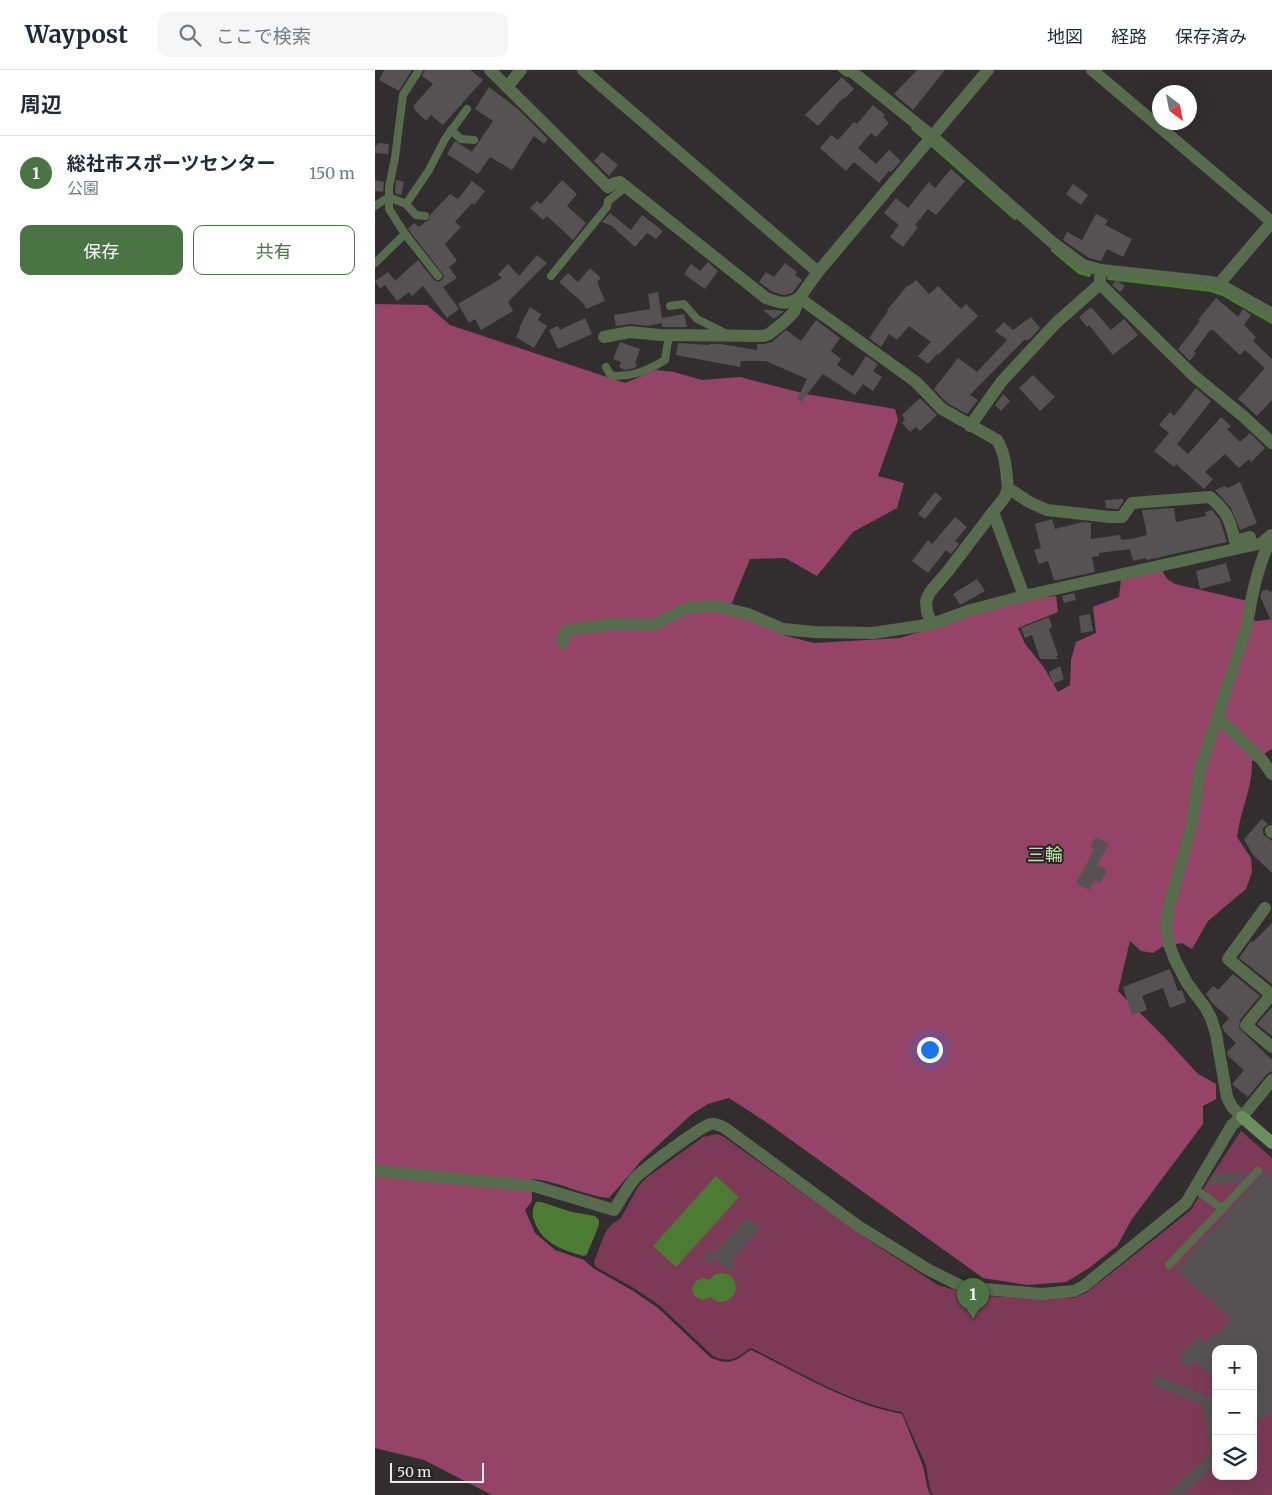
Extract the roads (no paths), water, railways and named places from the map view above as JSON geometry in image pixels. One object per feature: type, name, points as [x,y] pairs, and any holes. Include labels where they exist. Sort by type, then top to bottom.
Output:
[{"type":"street","points":[[490,70],[608,187],[620,182],[766,298],[785,304],[796,301],[800,297],[818,272],[988,70]]},
{"type":"street","points":[[507,87],[521,70]]},
{"type":"street","points":[[583,70],[818,272]]},
{"type":"street","points":[[850,70],[929,140],[1052,242],[1083,265],[1101,270],[1219,284],[1272,314]]},
{"type":"street","points":[[1092,70],[1272,222],[1219,284]]},
{"type":"street","points":[[971,426],[1002,381],[1056,323],[1100,284],[1101,270]]},
{"type":"street","points":[[1100,284],[1194,376],[1243,416],[1272,443]]},
{"type":"street","points":[[604,337],[630,332],[669,335],[729,334],[764,336],[769,334],[794,312],[800,297]]},
{"type":"street","points":[[800,297],[916,382],[942,409],[997,440],[1001,447],[1008,488],[1005,497],[930,592],[919,616],[907,628]]},
{"type":"street","points":[[1008,488],[1029,502],[1047,510],[1110,517],[1122,517],[1132,503],[1210,498],[1225,511],[1230,521],[1235,541],[1272,535]]},
{"type":"street","points":[[993,512],[1024,596]]},
{"type":"street","points":[[563,643],[564,634],[569,630],[614,624],[654,625],[687,608],[716,606],[748,614],[783,629],[807,632],[873,633],[907,628],[932,624],[971,610],[1024,596],[1262,543],[1272,535]]},
{"type":"street","points":[[1272,535],[1265,549],[1249,609],[1247,626],[1199,770],[1192,824],[1168,911],[1166,929],[1175,960],[1187,983],[1211,1018],[1216,1034],[1227,1097],[1232,1107],[1272,1143]]},
{"type":"street","points":[[925,601],[932,624]]},
{"type":"street","points":[[1217,717],[1262,760],[1272,774]]},
{"type":"street","points":[[1270,908],[1228,959],[1272,995],[1246,1025],[1272,1047]]},
{"type":"street","points":[[375,1171],[534,1186],[615,1210],[624,1192],[637,1176],[698,1131],[710,1124],[718,1125],[725,1128],[858,1226],[929,1270],[963,1287],[1041,1294],[1074,1292],[1085,1286],[1186,1204],[1232,1125],[1242,1117],[1272,1080]]},
{"type":"lane","points":[[419,70],[403,95],[395,158],[389,187],[389,209],[405,234],[438,276]]},
{"type":"lane","points":[[406,204],[425,176],[445,139],[467,109]]},
{"type":"lane","points":[[451,130],[461,139],[474,140]]},
{"type":"lane","points":[[551,276],[607,207],[609,201],[626,187]]},
{"type":"lane","points":[[389,197],[406,204],[416,215],[425,216]]},
{"type":"lane","points":[[375,206],[389,197]]},
{"type":"lane","points":[[375,263],[405,234]]},
{"type":"lane","points":[[670,306],[684,304],[697,318],[729,334]]},
{"type":"lane","points":[[606,368],[611,376],[629,376],[647,371],[665,360],[669,335]]},
{"type":"lane","points":[[1169,1265],[1258,1171]]},
{"type":"lane","points":[[1195,1189],[1223,1209]]},
{"type":"waterway","points":[[840,70],[847,75]]},
{"type":"waterway","points":[[913,128],[1015,218]]},
{"type":"waterway","points":[[1053,250],[1079,272],[1089,275]]},
{"type":"waterway","points":[[1109,278],[1211,290],[1223,294],[1272,322]]},
{"type":"place","name":"総社市スポーツセンター","points":[[973,1319]]},
{"type":"district","name":"三輪","points":[[1045,854]]}]
